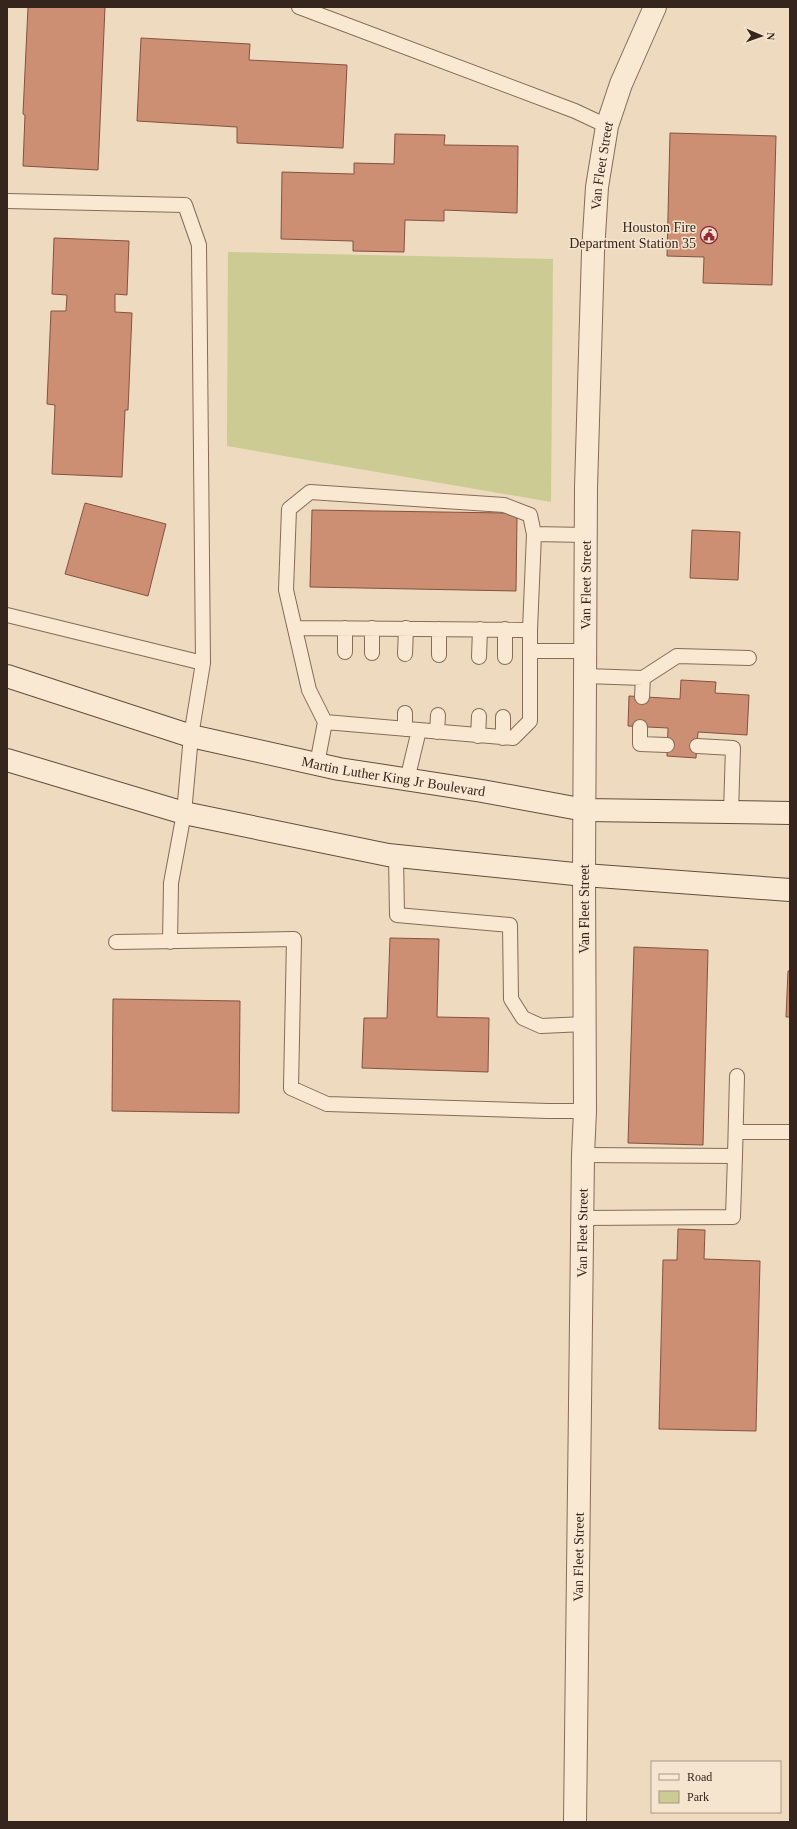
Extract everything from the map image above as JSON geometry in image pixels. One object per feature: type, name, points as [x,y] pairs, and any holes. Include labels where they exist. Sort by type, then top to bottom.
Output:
[{"type":"street","name":"Van Fleet Street","points":[[575,1822],[582,1218],[585,1111],[584,875],[586,535],[593,252],[597,187],[607,126],[621,84],[655,7]]},
{"type":"street","name":"Martin Luther King Jr Boulevard","points":[[7,676],[191,736],[317,764],[407,780],[585,810],[790,813]]},
{"type":"street","points":[[7,760],[184,813],[396,856],[584,875],[790,890]]},
{"type":"lane","points":[[299,7],[575,111],[607,126]]},
{"type":"lane","points":[[7,201],[185,205],[199,245],[203,663],[191,736],[184,813],[171,883],[170,942]]},
{"type":"lane","points":[[317,764],[325,722],[309,690],[286,590],[289,509],[310,492],[504,505],[530,515],[534,534],[530,630],[530,721],[513,738],[412,730],[371,720],[343,718],[325,722]]},
{"type":"lane","points":[[534,534],[586,535]]},
{"type":"lane","points":[[7,615],[203,663]]},
{"type":"lane","points":[[295,628],[530,630]]},
{"type":"lane","points":[[345,628],[345,652]]},
{"type":"lane","points":[[372,628],[372,653]]},
{"type":"lane","points":[[405,654],[406,628]]},
{"type":"lane","points":[[439,629],[439,655]]},
{"type":"lane","points":[[479,657],[480,629]]},
{"type":"lane","points":[[505,629],[505,657]]},
{"type":"lane","points":[[530,651],[586,651]]},
{"type":"lane","points":[[586,676],[643,678],[677,656],[749,658]]},
{"type":"lane","points":[[642,697],[643,678]]},
{"type":"lane","points":[[405,713],[412,730],[407,780]]},
{"type":"lane","points":[[437,732],[438,715]]},
{"type":"lane","points":[[478,736],[479,716]]},
{"type":"lane","points":[[503,717],[503,738]]},
{"type":"lane","points":[[640,727],[640,744],[667,746]]},
{"type":"lane","points":[[697,746],[733,748],[731,812]]},
{"type":"lane","points":[[396,856],[397,916],[510,925],[511,999],[523,1018],[541,1026],[585,1024]]},
{"type":"lane","points":[[116,942],[294,940],[291,1088],[327,1104],[540,1111],[585,1111]]},
{"type":"lane","points":[[582,1218],[733,1217],[737,1076]]},
{"type":"lane","points":[[736,1132],[790,1132]]},
{"type":"lane","points":[[583,1155],[735,1156]]},
{"type":"green space","points":[[228,252],[553,259],[551,502],[227,446]]},
{"type":"building","points":[[28,7],[105,7],[98,170],[23,166],[25,115],[23,114]]},
{"type":"building","points":[[141,38],[250,44],[249,60],[347,65],[343,148],[237,143],[237,127],[137,121]]},
{"type":"building","points":[[670,133],[776,136],[772,285],[703,283],[704,257],[667,256]]},
{"type":"building","points":[[395,134],[445,135],[444,145],[518,146],[517,213],[444,210],[444,221],[405,220],[404,252],[353,251],[353,241],[281,239],[282,172],[354,174],[354,163],[394,164]]},
{"type":"building","points":[[54,238],[129,241],[127,295],[115,294],[115,312],[132,313],[128,410],[125,410],[122,477],[52,474],[55,405],[47,404],[51,311],[66,311],[67,295],[52,294]]},
{"type":"building","points":[[85,503],[166,524],[148,596],[65,574]]},
{"type":"building","points":[[312,510],[505,513],[517,518],[516,591],[310,587]]},
{"type":"building","points":[[692,530],[740,532],[738,580],[690,578]]},
{"type":"building","points":[[681,680],[716,682],[715,693],[749,695],[747,735],[698,732],[696,758],[667,756],[668,728],[628,726],[629,696],[680,699]]},
{"type":"building","points":[[390,938],[439,939],[437,1017],[489,1018],[488,1072],[362,1068],[364,1018],[387,1018]]},
{"type":"building","points":[[634,947],[708,950],[703,1145],[628,1143]]},
{"type":"building","points":[[788,971],[790,971],[790,1017],[786,1017]]},
{"type":"building","points":[[113,999],[240,1001],[239,1113],[112,1111]]},
{"type":"building","points":[[678,1229],[705,1230],[704,1259],[760,1261],[756,1431],[659,1429],[663,1260],[677,1260]]},
{"type":"place","name":"Houston Fire Department Station 35","points":[[709,235]]}]
